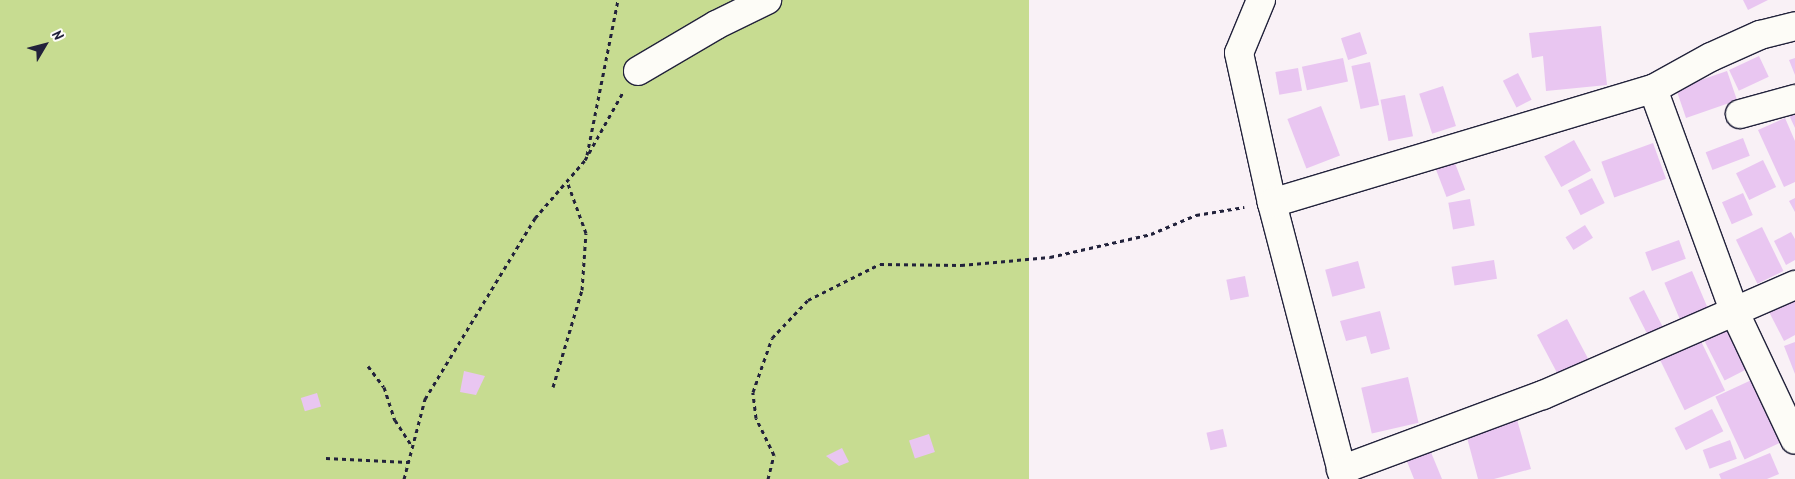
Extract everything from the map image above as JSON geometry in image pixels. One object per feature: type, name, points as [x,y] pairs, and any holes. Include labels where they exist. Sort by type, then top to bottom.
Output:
[{"type":"street","points":[[638,72],[716,25],[767,0]]},
{"type":"street","points":[[1261,0],[1239,53],[1272,203],[1343,475],[1543,395],[1735,313],[1795,285]]},
{"type":"street","points":[[1272,203],[1653,90],[1711,57],[1760,35],[1795,26]]},
{"type":"street","points":[[1653,90],[1735,313],[1795,440]]},
{"type":"street","points":[[1740,114],[1795,99]]},
{"type":"path","points":[[586,160],[618,0]]},
{"type":"path","points":[[404,479],[424,399],[535,218],[586,160],[614,104],[638,72]]},
{"type":"path","points":[[553,387],[582,290],[586,233],[567,181]]},
{"type":"path","points":[[768,479],[774,455],[756,418],[753,392],[772,338],[808,300],[880,264],[961,265],[1050,257],[1151,234],[1196,215],[1272,203]]},
{"type":"path","points":[[368,366],[384,387],[394,420],[412,447]]},
{"type":"path","points":[[326,458],[408,462]]},
{"type":"green space","points":[[0,0],[1029,0],[1029,479],[0,479]]},
{"type":"building","points":[[1743,0],[1768,0],[1748,10]]},
{"type":"building","points":[[1601,26],[1607,85],[1546,91],[1543,56],[1532,58],[1529,33]]},
{"type":"building","points":[[1360,32],[1367,54],[1348,60],[1341,38]]},
{"type":"building","points":[[1759,56],[1769,77],[1739,91],[1729,70]]},
{"type":"building","points":[[1343,58],[1348,81],[1307,90],[1302,67]]},
{"type":"building","points":[[1795,58],[1795,75],[1789,60]]},
{"type":"building","points":[[1370,62],[1379,105],[1361,109],[1351,66]]},
{"type":"building","points":[[1298,68],[1302,91],[1279,95],[1275,72]]},
{"type":"building","points":[[1727,71],[1737,100],[1686,118],[1676,89]]},
{"type":"building","points":[[1518,73],[1532,100],[1516,107],[1503,81]]},
{"type":"building","points":[[1443,86],[1456,126],[1432,134],[1419,94]]},
{"type":"building","points":[[1405,95],[1413,136],[1388,141],[1380,100]]},
{"type":"building","points":[[1321,106],[1340,155],[1306,168],[1287,119]]},
{"type":"building","points":[[1795,113],[1795,128],[1789,115]]},
{"type":"building","points":[[1785,118],[1795,141],[1795,182],[1784,187],[1758,130]]},
{"type":"building","points":[[1743,138],[1750,156],[1712,170],[1706,152]]},
{"type":"building","points":[[1574,140],[1591,171],[1561,187],[1544,156]]},
{"type":"building","points":[[1653,143],[1666,179],[1614,198],[1601,162]]},
{"type":"building","points":[[1453,158],[1465,190],[1447,197],[1434,165]]},
{"type":"building","points":[[1763,160],[1776,187],[1749,200],[1736,173]]},
{"type":"building","points":[[1592,178],[1605,203],[1581,215],[1568,190]]},
{"type":"building","points":[[1743,193],[1753,215],[1732,224],[1722,202]]},
{"type":"building","points":[[1795,198],[1795,212],[1789,201]]},
{"type":"building","points":[[1470,199],[1475,226],[1453,229],[1448,203]]},
{"type":"building","points":[[1585,225],[1593,238],[1573,250],[1565,237]]},
{"type":"building","points":[[1762,227],[1783,271],[1757,284],[1736,240]]},
{"type":"building","points":[[1791,232],[1795,239],[1795,260],[1786,265],[1774,241]]},
{"type":"building","points":[[1679,240],[1686,259],[1652,271],[1645,252]]},
{"type":"building","points":[[1494,260],[1497,279],[1455,285],[1452,267]]},
{"type":"building","points":[[1358,261],[1365,288],[1332,297],[1325,270]]},
{"type":"building","points":[[1692,271],[1708,309],[1680,320],[1664,283]]},
{"type":"building","points":[[1245,276],[1249,297],[1230,300],[1226,280]]},
{"type":"building","points":[[1644,290],[1663,327],[1648,335],[1629,298]]},
{"type":"building","points":[[1795,291],[1795,335],[1784,341],[1766,306]]},
{"type":"building","points":[[1380,311],[1390,349],[1371,354],[1366,336],[1346,341],[1340,321]]},
{"type":"building","points":[[1567,319],[1589,360],[1559,376],[1537,335]]},
{"type":"building","points":[[1734,324],[1755,365],[1725,380],[1704,339]]},
{"type":"building","points":[[1697,333],[1725,391],[1685,410],[1657,353]]},
{"type":"building","points":[[1795,342],[1795,374],[1784,346]]},
{"type":"building","points":[[464,371],[485,376],[476,395],[460,392]]},
{"type":"building","points":[[1408,377],[1419,423],[1372,434],[1361,388]]},
{"type":"building","points":[[1758,377],[1787,440],[1745,459],[1715,397]]},
{"type":"building","points":[[317,393],[321,406],[305,411],[301,398]]},
{"type":"building","points":[[1712,409],[1723,431],[1686,450],[1675,428]]},
{"type":"building","points":[[1516,416],[1531,469],[1494,479],[1478,479],[1465,430]]},
{"type":"building","points":[[1223,429],[1227,447],[1210,450],[1206,433]]},
{"type":"building","points":[[929,434],[935,452],[915,459],[909,440]]},
{"type":"building","points":[[1730,440],[1737,459],[1710,469],[1703,450]]},
{"type":"building","points":[[1428,445],[1442,479],[1414,479],[1404,454]]},
{"type":"building","points":[[842,448],[849,462],[839,466],[826,456]]},
{"type":"building","points":[[1770,453],[1779,474],[1767,479],[1721,479],[1719,474]]}]
